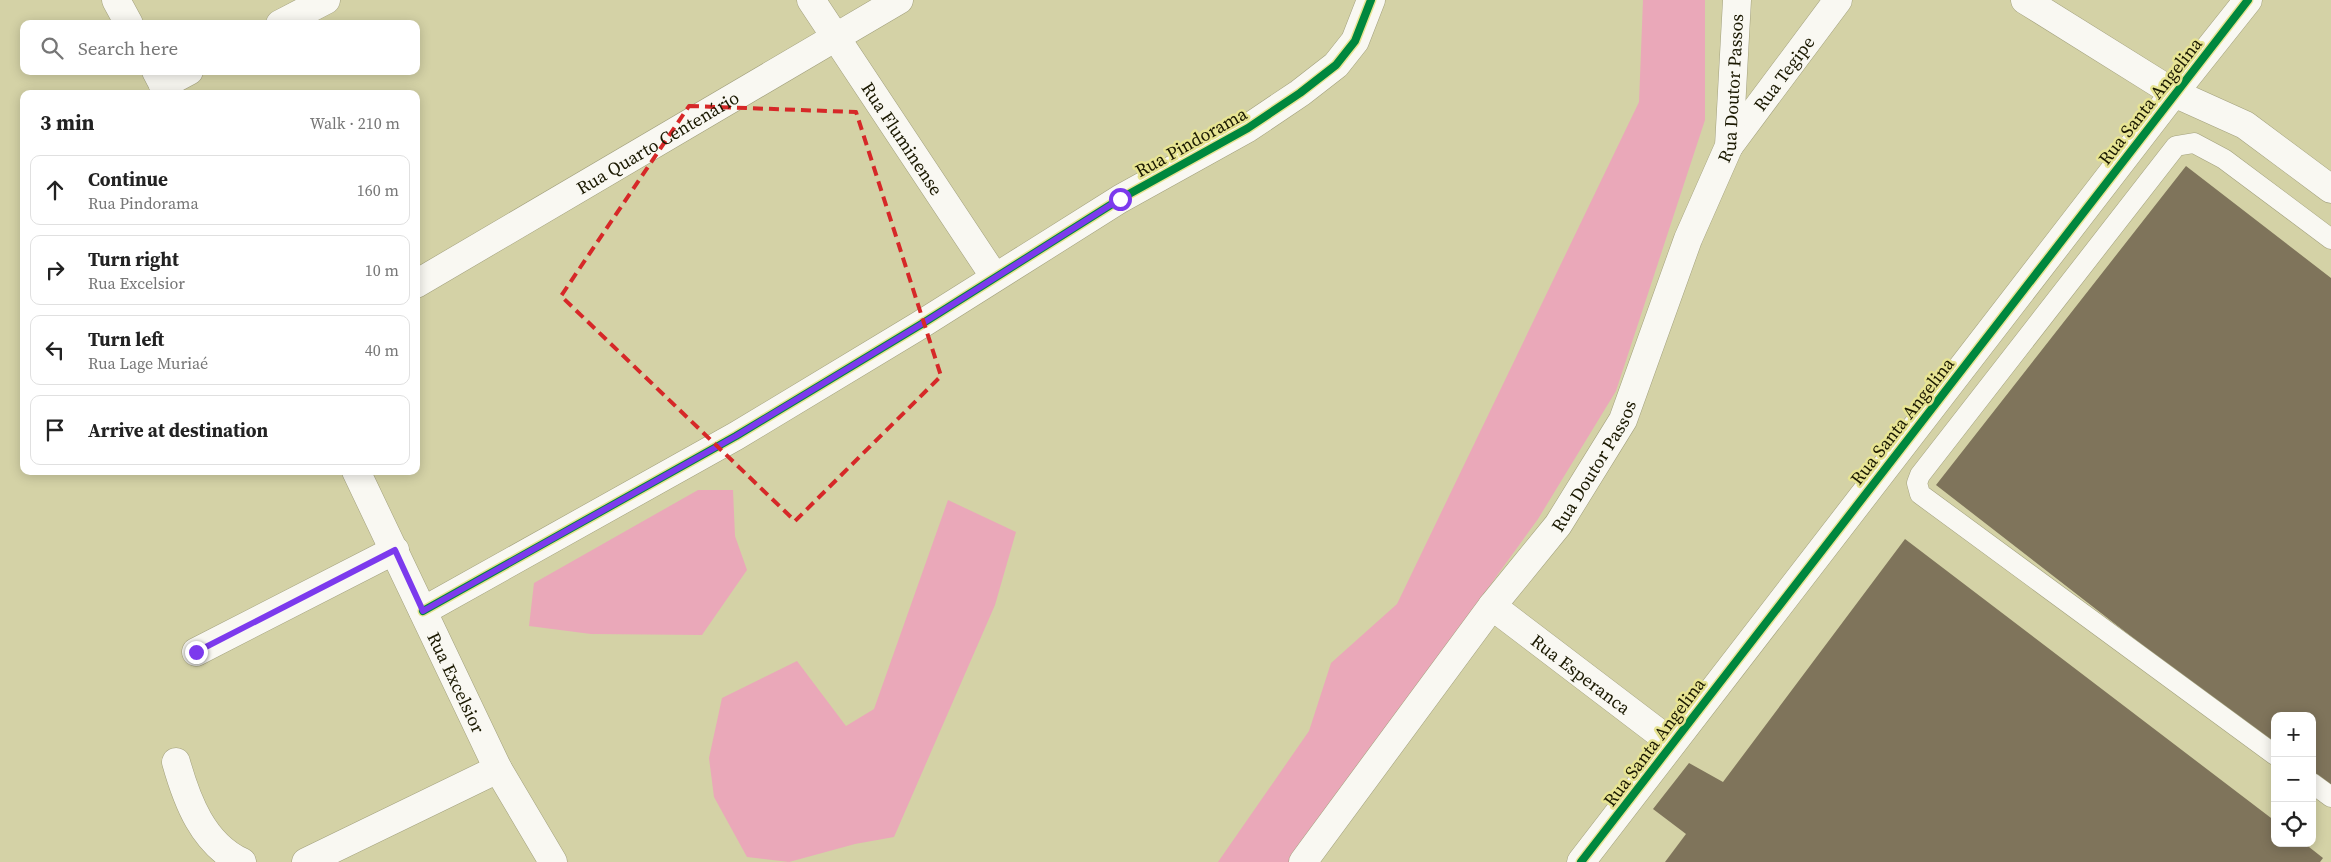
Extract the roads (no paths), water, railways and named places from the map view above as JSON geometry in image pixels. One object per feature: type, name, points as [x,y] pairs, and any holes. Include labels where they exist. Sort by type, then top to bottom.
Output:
[{"type":"street","points":[[116,0],[127,20]]},
{"type":"street","points":[[288,20],[326,0]]},
{"type":"street","name":"Rua Fluminense","points":[[811,0],[994,276]]},
{"type":"street","name":"Rua Quarto Centenário","points":[[420,282],[899,0]]},
{"type":"street","name":"Rua Pindorama","points":[[423,611],[736,436],[920,325],[994,276],[1120,199],[1248,128],[1300,93],[1336,65],[1355,40],[1370,0]]},
{"type":"street","name":"Rua Doutor Passos","points":[[1302,862],[1492,606],[1558,525],[1623,420],[1688,239],[1729,146],[1737,0]]},
{"type":"street","name":"Rua Tegipe","points":[[1729,146],[1838,0]]},
{"type":"street","points":[[2025,0],[2174,93],[2245,124],[2331,188]]},
{"type":"street","name":"Rua Santa Angelina","points":[[1581,862],[2174,93],[2248,0]]},
{"type":"street","points":[[162,83],[180,75]]},
{"type":"street","name":"Rua Excelsior","points":[[358,475],[498,769],[553,862]]},
{"type":"street","points":[[196,652],[395,550]]},
{"type":"street","name":"Rua Esperanca","points":[[1492,606],[1672,742]]},
{"type":"street","points":[[176,762],[184,789],[205,831],[223,853],[242,862]]},
{"type":"street","points":[[306,862],[498,769]]},
{"type":"lane","points":[[2271,753],[1920,494],[1917,483],[1920,475],[2176,146],[2194,143],[2224,159],[2331,239]]},
{"type":"lane","points":[[2316,786],[2331,797]]}]
